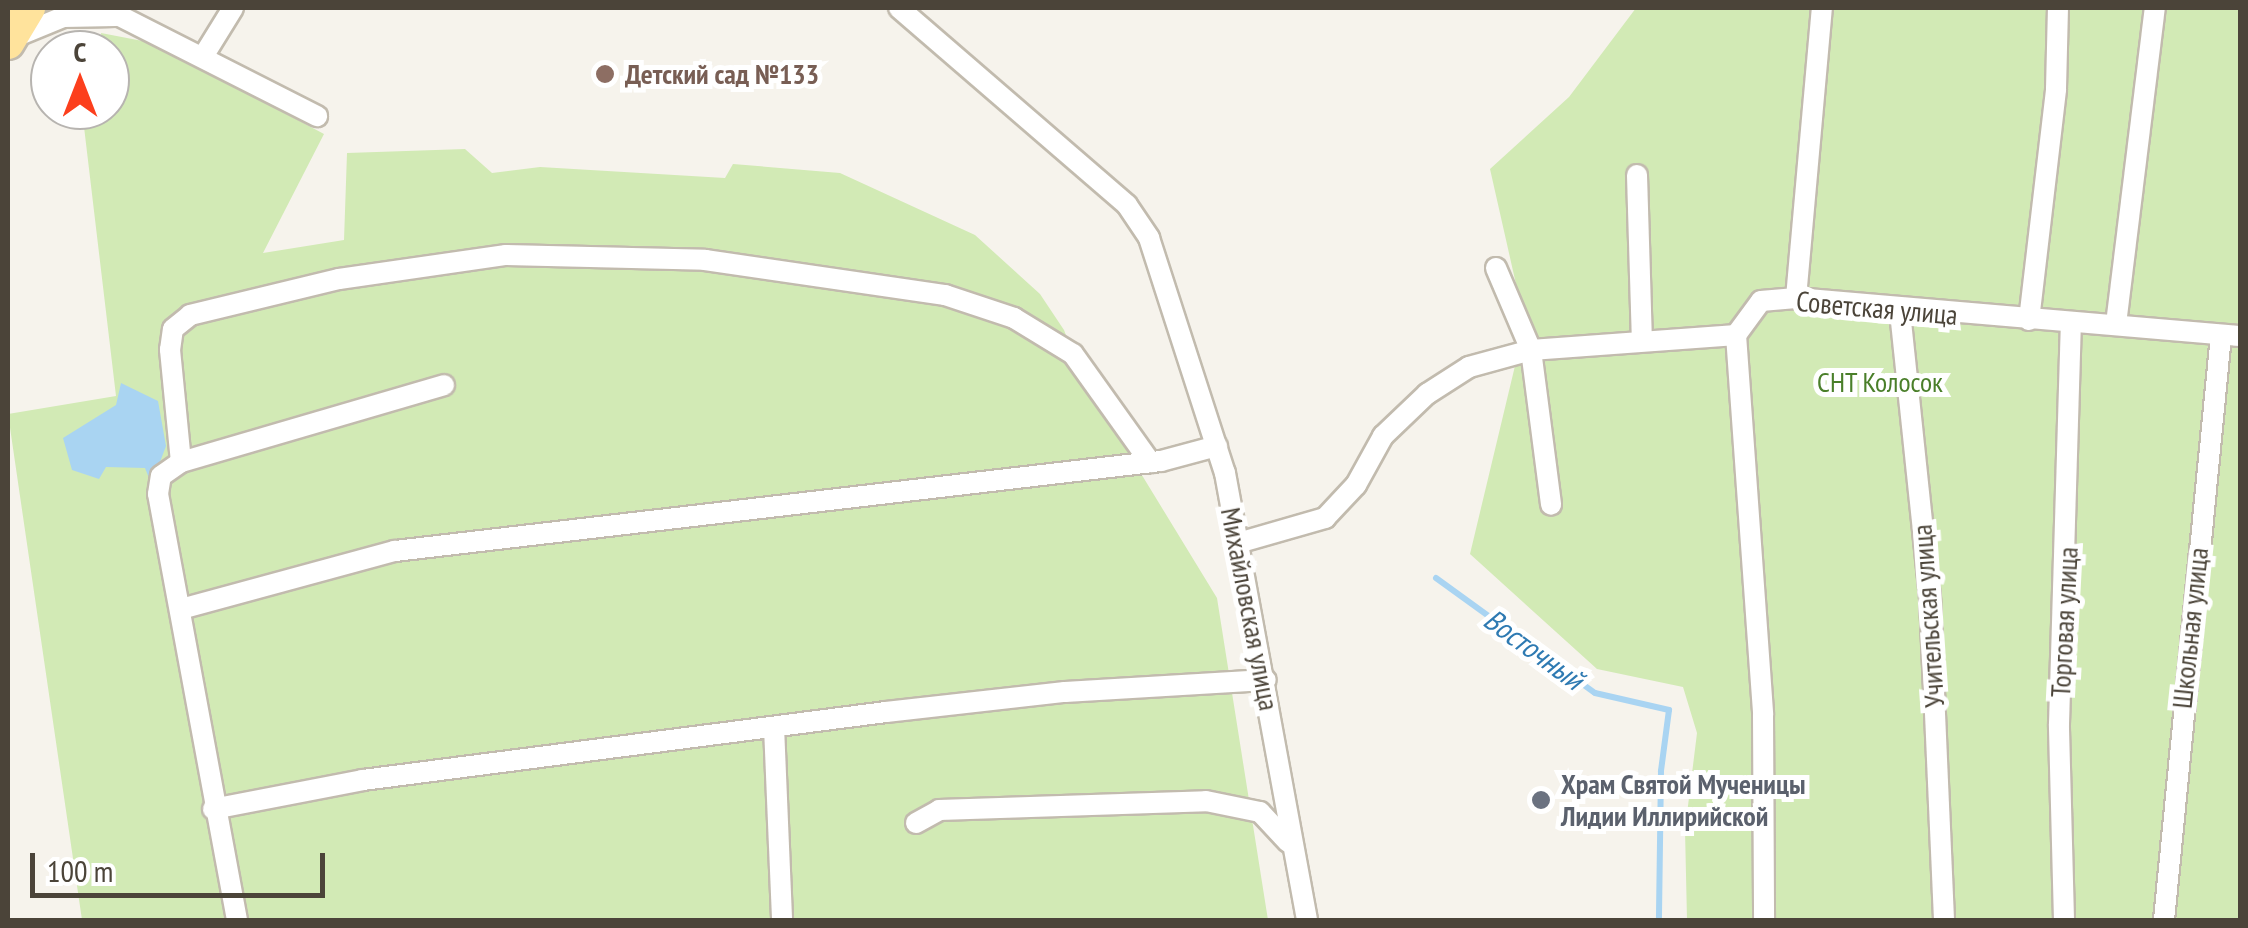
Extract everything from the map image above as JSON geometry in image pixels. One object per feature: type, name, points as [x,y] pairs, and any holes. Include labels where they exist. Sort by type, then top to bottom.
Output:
[{"type":"main road","points":[[8,42],[29,8]]},
{"type":"street","points":[[204,55],[233,8]]},
{"type":"street","name":"Михайловская улица","points":[[899,8],[1127,205],[1149,238],[1217,446],[1266,680],[1290,843],[1307,920]]},
{"type":"street","points":[[1796,298],[1822,8]]},
{"type":"street","points":[[2029,320],[2056,89],[2058,8]]},
{"type":"street","points":[[2116,324],[2155,8]]},
{"type":"street","points":[[8,42],[51,20],[110,12],[204,55],[317,116]]},
{"type":"street","points":[[1638,175],[1642,340]]},
{"type":"street","points":[[181,462],[170,350],[173,329],[190,315],[339,280],[506,255],[704,260],[946,295],[1014,318],[1073,354],[1150,462]]},
{"type":"street","points":[[1496,268],[1530,350],[1551,505]]},
{"type":"street","name":"Советская улица","points":[[1736,335],[1762,301],[1796,298],[1900,312],[2116,324],[2231,336]]},
{"type":"street","name":"Учительская улица","points":[[1900,312],[1930,599],[1944,920]]},
{"type":"street","name":"Торговая улица","points":[[2064,920],[2059,724],[2072,323]]},
{"type":"street","points":[[1238,543],[1325,518],[1356,486],[1383,436],[1427,394],[1469,367],[1530,350],[1736,335],[1763,714],[1764,920]]},
{"type":"street","name":"Школьная улица","points":[[2164,920],[2231,336]]},
{"type":"street","points":[[237,920],[213,808],[158,494],[161,476],[181,462],[444,385]]},
{"type":"street","points":[[181,609],[395,551],[1150,462],[1217,446]]},
{"type":"street","points":[[213,808],[363,780],[774,727],[1065,692],[1266,680]]},
{"type":"street","points":[[774,727],[782,920]]},
{"type":"street","points":[[916,823],[938,810],[1206,801],[1260,812],[1290,843]]},
{"type":"green space","name":"СНТ Колосок","points":[[1636,8],[2240,8],[2240,920],[1687,920],[1685,830],[1697,733],[1683,687],[1597,669],[1470,554],[1525,324],[1490,169],[1569,97]]},
{"type":"green space","points":[[130,39],[153,43],[324,134],[263,253],[344,240],[347,153],[465,149],[492,173],[540,167],[725,178],[733,164],[840,173],[975,235],[1040,294],[1064,330],[1082,377],[1217,598],[1268,920],[82,920],[8,414],[116,396],[84,130],[130,130]]},
{"type":"water","points":[[121,383],[158,401],[166,446],[160,462],[149,478],[145,468],[106,467],[99,479],[72,470],[63,438],[116,405]]},
{"type":"waterway","name":"Восточный","points":[[1436,578],[1595,693],[1669,710],[1661,771],[1659,920]]},
{"type":"place","name":"Детский сад №133","points":[[605,74]]},
{"type":"place","name":"Храм Святой Мученицы Лидии Иллирийской","points":[[1541,800]]}]
